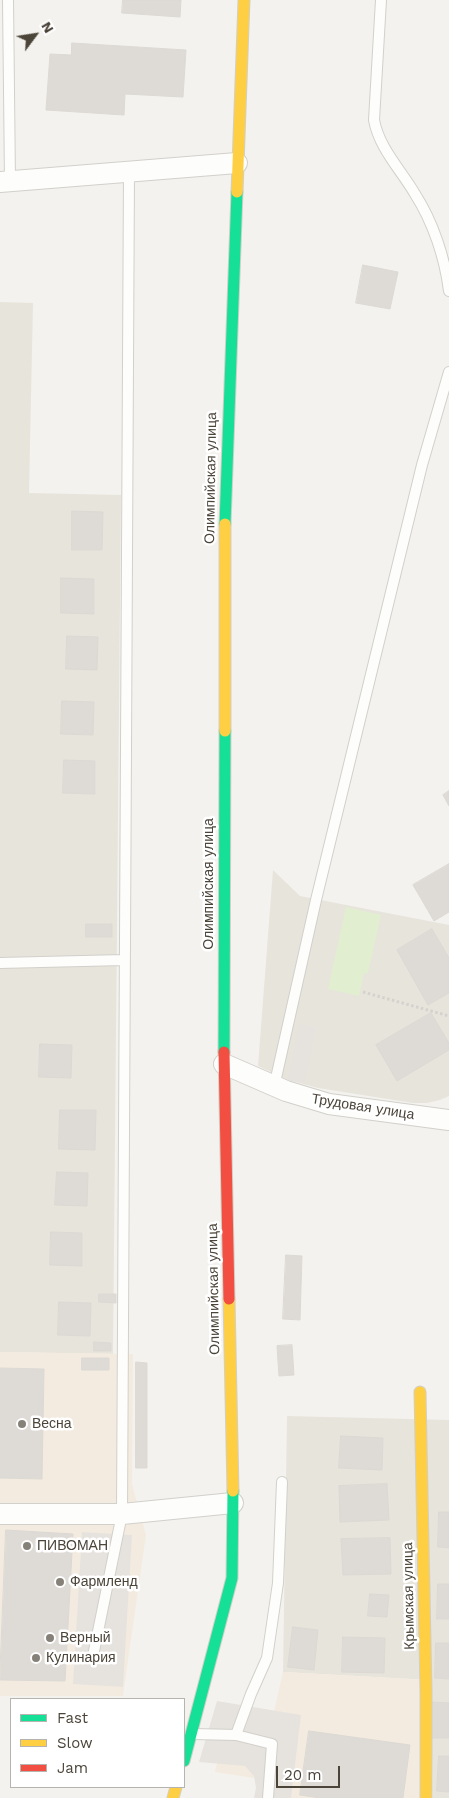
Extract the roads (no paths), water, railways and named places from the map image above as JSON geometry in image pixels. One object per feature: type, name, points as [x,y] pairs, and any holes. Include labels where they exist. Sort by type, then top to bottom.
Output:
[{"type":"street","name":"Олимпийская улица","points":[[185,1758],[232,1578],[233,1503],[224,1064],[225,503],[244,0]]},
{"type":"street","points":[[5,181],[238,164]]},
{"type":"street","name":"Трудовая улица","points":[[224,1064],[274,1087],[329,1104],[449,1120]]},
{"type":"street","name":"Крымская улица","points":[[420,1392],[426,1682],[426,1798]]},
{"type":"street","points":[[0,1514],[122,1514],[233,1503]]},
{"type":"lane","points":[[5,181],[8,0]]},
{"type":"lane","points":[[381,0],[374,120],[376,129],[386,149],[416,196],[433,230],[442,258],[449,291]]},
{"type":"lane","points":[[94,1656],[122,1514],[129,171]]},
{"type":"lane","points":[[274,1087],[316,900],[422,464],[449,372]]},
{"type":"lane","points":[[0,963],[124,960]]},
{"type":"lane","points":[[236,1735],[267,1658],[278,1583],[282,1482]]},
{"type":"lane","points":[[192,1734],[236,1735],[272,1744],[268,1798]]},
{"type":"place","name":"Весна","points":[[22,1424]]},
{"type":"place","name":"ПИВОМАН","points":[[27,1546]]},
{"type":"place","name":"Фармленд","points":[[60,1582]]},
{"type":"place","name":"Верный","points":[[50,1638]]},
{"type":"place","name":"Кулинария","points":[[36,1658]]}]
